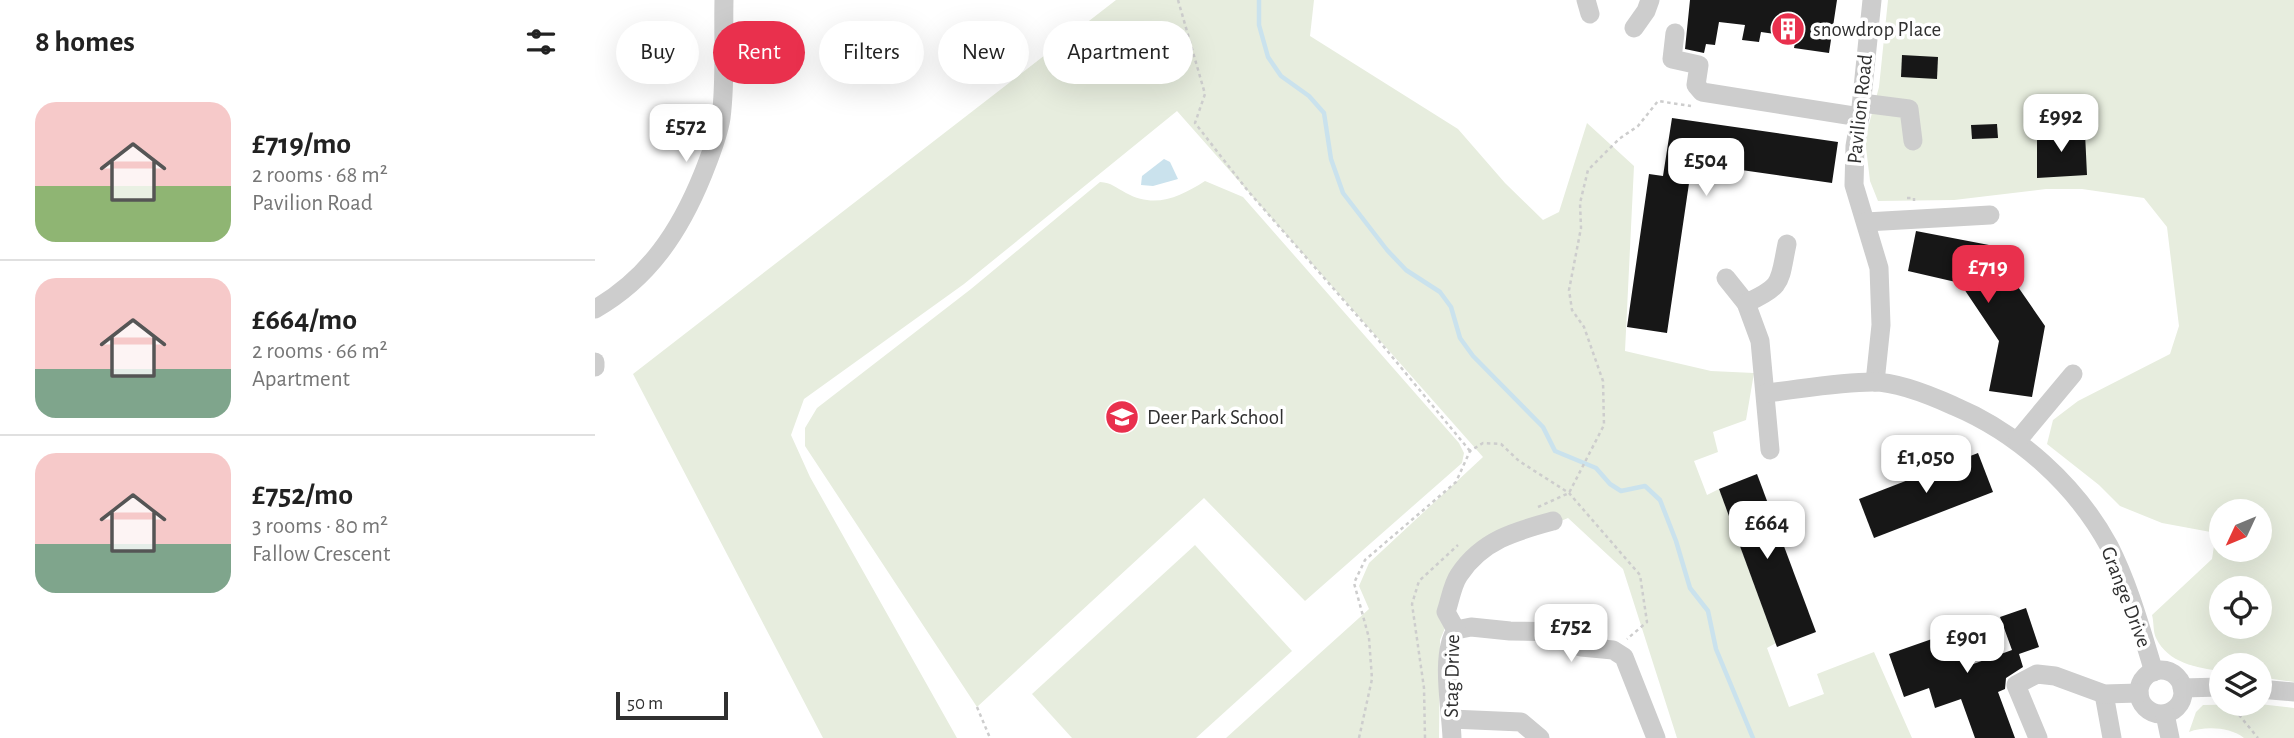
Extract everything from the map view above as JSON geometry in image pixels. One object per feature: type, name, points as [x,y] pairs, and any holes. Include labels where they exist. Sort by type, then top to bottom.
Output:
[{"type":"street","points":[[595,309],[619,294],[659,256],[692,202],[711,155],[721,118],[724,0]]},
{"type":"street","points":[[1635,28],[1650,0]]},
{"type":"street","name":"Pavilion Road","points":[[1872,0],[1861,110],[1854,146],[1854,185],[1879,268],[1881,325],[1875,382]]},
{"type":"street","points":[[1675,33],[1672,59],[1699,65],[1696,85],[1702,92],[1861,110],[1909,109],[1912,113],[1913,141]]},
{"type":"street","points":[[1866,222],[1990,215]]},
{"type":"street","points":[[1746,303],[1772,292],[1780,279],[1787,244]]},
{"type":"street","points":[[1726,278],[1746,303],[1760,341],[1767,393],[1770,450]]},
{"type":"street","points":[[2018,440],[2073,374]]},
{"type":"street","name":"Grange Drive","points":[[1767,393],[1875,382],[1931,396],[1969,412],[2018,440],[2083,507],[2108,546],[2125,585],[2154,672]]},
{"type":"street","name":"Stag Drive","points":[[1451,728],[1448,663],[1450,639],[1455,629],[1446,612],[1458,576],[1481,551],[1502,535],[1553,521]]},
{"type":"street","points":[[1455,629],[1471,627],[1572,632],[1581,647],[1613,650],[1624,657],[1656,738]]},
{"type":"street","points":[[2154,672],[2168,672],[2180,681],[2182,688],[2181,701],[2177,707],[2165,714],[2150,712],[2140,701],[2139,693],[2143,680],[2154,672]]},
{"type":"street","points":[[2038,738],[2016,685],[2037,674],[2055,676],[2104,694],[2139,693]]},
{"type":"street","points":[[2182,688],[2209,687]]},
{"type":"street","points":[[2272,690],[2294,692]]},
{"type":"street","points":[[2104,694],[2112,738]]},
{"type":"street","points":[[2165,714],[2170,738]]},
{"type":"street","points":[[1451,728],[1521,722],[1540,738]]},
{"type":"path","points":[[1178,0],[1205,94],[1195,123],[1248,191],[1375,336],[1470,451]]},
{"type":"path","points":[[1569,493],[1604,425],[1603,381],[1584,327],[1572,310],[1569,290],[1581,228],[1580,203],[1588,170],[1619,139],[1637,126],[1658,101],[1698,107]]},
{"type":"path","points":[[1907,198],[1914,198]]},
{"type":"path","points":[[1359,738],[1372,679],[1369,638],[1354,583],[1366,560],[1456,482],[1470,451],[1483,443],[1501,444],[1519,460],[1569,493],[1640,575],[1647,622],[1613,650]]},
{"type":"path","points":[[1425,738],[1424,688],[1412,604],[1419,581],[1458,545]]},
{"type":"path","points":[[977,706],[990,738]]},
{"type":"path","points":[[2240,716],[2259,738]]},
{"type":"green space","points":[[1116,0],[1314,0],[1310,36],[1458,129],[1505,183],[1543,220],[1559,212],[1587,123],[1634,166],[1625,351],[1711,371],[1754,373],[1746,420],[1713,432],[1718,452],[1694,461],[1707,495],[1719,489],[1776,643],[1767,648],[1789,707],[1824,694],[1817,674],[1874,652],[1912,738],[1677,738],[1623,569],[1568,518],[1497,548],[1470,568],[1440,640],[1439,738],[1226,738],[1369,609],[1359,586],[1369,563],[1483,457],[1177,111],[964,284],[804,399],[791,435],[810,477],[957,738],[823,738],[633,374],[1008,84],[1029,84],[1029,67],[1043,57],[1043,84],[1193,84],[1193,21],[1089,21]]},
{"type":"green space","points":[[1888,0],[2294,0],[2294,682],[2272,679],[2272,653],[2209,653],[2209,669],[2176,659],[2161,646],[2154,633],[2152,615],[2209,562],[2272,562],[2272,499],[2209,499],[2209,532],[2162,523],[2120,506],[2099,485],[2047,444],[2053,420],[2078,401],[2170,354],[2179,326],[2167,227],[2144,198],[2082,189],[2046,189],[1954,200],[1878,201],[1870,181],[1865,139],[1879,87]]},
{"type":"green space","name":"Deer Park School","points":[[1205,181],[1243,197],[1459,443],[1464,453],[1462,463],[1305,601],[1204,498],[977,707],[805,446],[805,428],[817,408],[971,289],[1100,182],[1111,184],[1137,198],[1157,200],[1177,196]]},
{"type":"green space","points":[[1195,545],[1292,651],[1196,738],[1072,738],[1032,694]]},
{"type":"green space","points":[[2203,705],[2209,705],[2209,716],[2272,716],[2272,705],[2294,708],[2294,738],[2244,738],[2217,729],[2189,732],[2196,712]]},
{"type":"water","points":[[1164,159],[1170,162],[1178,179],[1153,186],[1141,185],[1142,176]]},
{"type":"building","name":"snowdrop Place","points":[[1690,0],[1837,0],[1829,53],[1794,48],[1796,37],[1761,32],[1759,42],[1742,40],[1745,25],[1719,22],[1715,45],[1706,44],[1704,53],[1685,49]]},
{"type":"building","points":[[1902,55],[1938,57],[1937,79],[1901,77]]},
{"type":"building","points":[[1672,118],[1838,142],[1832,183],[1692,163],[1667,333],[1627,327],[1649,174],[1663,176]]},
{"type":"building","points":[[1997,124],[1998,138],[1972,139],[1971,125]]},
{"type":"building","points":[[2058,129],[2059,134],[2085,133],[2087,175],[2037,178],[2037,131]]},
{"type":"building","points":[[1916,231],[1989,245],[2045,326],[2032,397],[1989,391],[1999,341],[1960,283],[1908,271]]},
{"type":"building","points":[[1978,453],[1993,492],[1874,538],[1859,499]]},
{"type":"building","points":[[1757,474],[1816,632],[1777,647],[1719,489]]},
{"type":"building","points":[[2026,608],[2039,647],[2019,654],[2023,667],[2006,678],[2005,689],[1998,692],[2015,738],[1975,738],[1961,699],[1935,708],[1929,688],[1904,697],[1889,654],[1952,632],[1965,667],[2012,650],[2000,617]]},
{"type":"waterway","points":[[1259,0],[1259,25],[1268,57],[1281,76],[1309,96],[1324,113],[1331,159],[1343,193],[1387,250],[1406,270],[1440,292],[1451,307],[1460,338],[1473,356],[1543,427],[1555,451],[1596,468],[1610,484],[1621,491],[1645,486],[1660,500],[1690,588],[1708,611],[1716,649],[1753,738]]},
{"type":"place","name":"snowdrop Place","points":[[1788,29]]},
{"type":"place","name":"Deer Park School","points":[[1122,417]]}]
